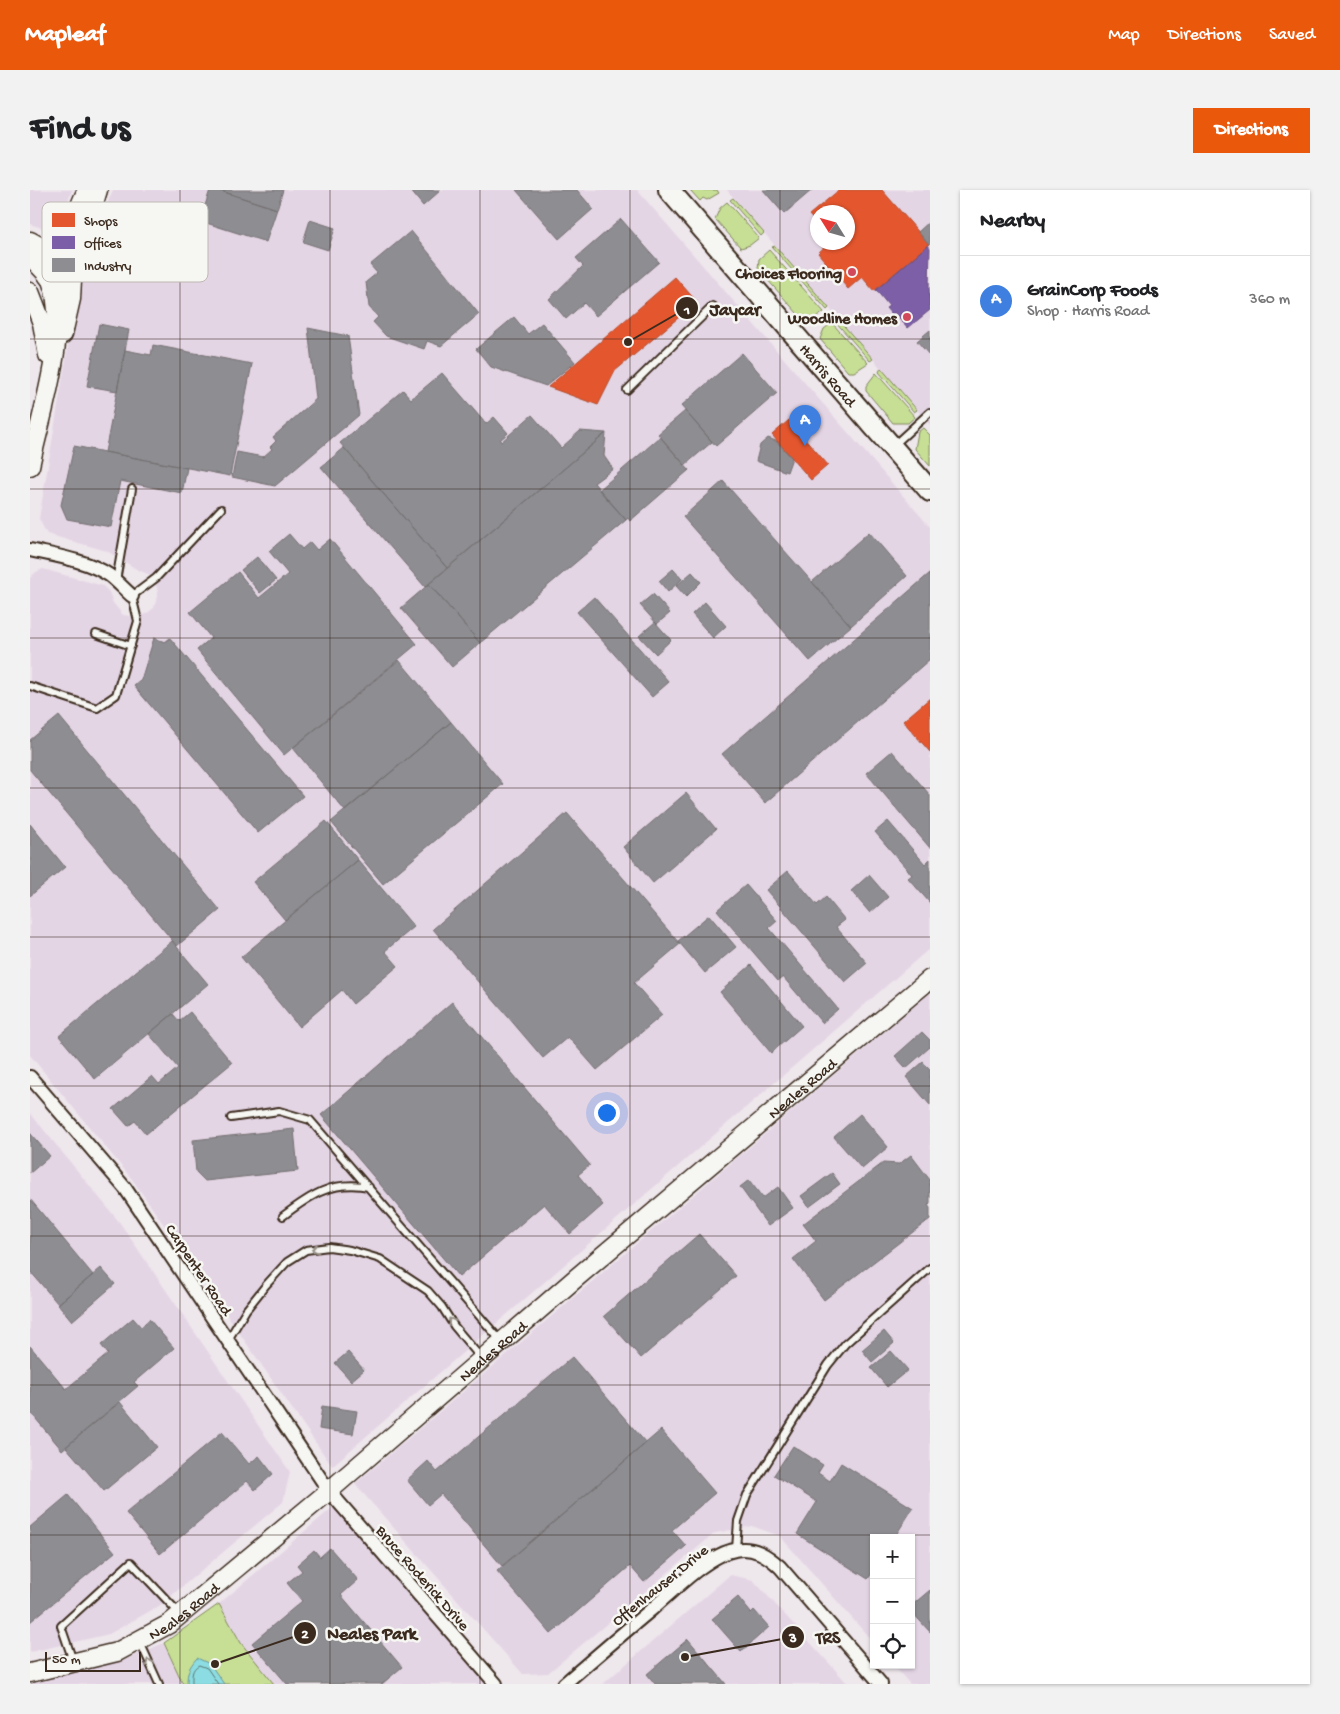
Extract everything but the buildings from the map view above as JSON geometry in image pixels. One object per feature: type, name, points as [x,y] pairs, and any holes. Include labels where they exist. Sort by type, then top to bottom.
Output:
[{"type":"main road","name":"Harris Road","points":[[669,190],[930,491]]},
{"type":"street","points":[[83,202],[88,190]]},
{"type":"street","points":[[94,202],[98,190]]},
{"type":"street","points":[[30,242],[42,247]]},
{"type":"street","points":[[30,256],[42,269]]},
{"type":"street","points":[[50,282],[56,298],[58,325],[51,373]]},
{"type":"street","points":[[30,466],[51,373],[71,299],[72,282]]},
{"type":"street","points":[[30,292],[42,323],[51,373]]},
{"type":"street","points":[[30,550],[78,561],[95,568],[110,576],[132,596]]},
{"type":"street","name":"Neales Road","points":[[30,1673],[117,1652],[169,1624],[930,979]]},
{"type":"street","name":"Carpenter Road","points":[[30,1077],[126,1188],[329,1490]]},
{"type":"street","name":"Bruce Roderick Drive","points":[[329,1490],[496,1684]]},
{"type":"street","points":[[736,1549],[759,1552],[780,1566],[881,1684]]},
{"type":"street","name":"Offenhauser Drive","points":[[564,1684],[687,1579],[724,1552],[736,1549]]},
{"type":"lane","points":[[627,390],[713,306]]},
{"type":"lane","points":[[892,447],[930,412]]},
{"type":"lane","points":[[116,581],[132,489]]},
{"type":"lane","points":[[30,686],[97,708],[116,695],[138,621],[132,596],[156,578],[220,509]]},
{"type":"lane","points":[[96,634],[131,646]]},
{"type":"lane","points":[[231,1118],[279,1111],[310,1120],[501,1342]]},
{"type":"lane","points":[[283,1216],[310,1196],[335,1186],[355,1184],[369,1187]]},
{"type":"lane","points":[[228,1340],[246,1310],[287,1262],[306,1250],[329,1247],[350,1250],[380,1259],[428,1291],[482,1359]]},
{"type":"lane","points":[[736,1549],[738,1522],[747,1495],[835,1354],[930,1268]]},
{"type":"lane","points":[[74,1662],[61,1626],[130,1562],[180,1615]]},
{"type":"lane","points":[[140,1641],[159,1684]]},
{"type":"shaded area","points":[[30,190],[72,190],[68,202],[42,202],[42,228],[30,224]]},
{"type":"shaded area","points":[[113,190],[637,190],[930,527],[930,948],[332,1466],[132,1179],[30,1055],[30,578],[36,572],[43,569],[103,586],[109,592],[113,603],[123,615],[135,617],[146,614],[154,608],[158,594],[157,587],[148,574],[107,551],[47,534],[39,519],[79,282],[208,282],[208,202],[108,202]]},
{"type":"shaded area","points":[[727,190],[930,190],[930,425]]},
{"type":"shaded area","points":[[930,993],[930,1684],[910,1684],[897,1669],[915,1669],[915,1534],[870,1534],[870,1638],[780,1536],[752,1526],[715,1533],[548,1673],[523,1674],[355,1484]]},
{"type":"shaded area","points":[[30,1113],[120,1223],[290,1472],[283,1502],[159,1606],[109,1634],[30,1652]]},
{"type":"shaded area","points":[[338,1503],[494,1684],[274,1684],[241,1643],[219,1604]]},
{"type":"shaded area","points":[[730,1575],[753,1580],[848,1684],[603,1684]]},
{"type":"shaded area","points":[[164,1643],[183,1684],[31,1684],[124,1660]]},
{"type":"green space","points":[[690,190],[717,190],[719,193],[707,200],[703,198],[700,201]]},
{"type":"green space","points":[[733,198],[764,233],[761,236],[730,200]]},
{"type":"green space","points":[[727,202],[759,238],[750,245],[741,248],[715,219],[720,208]]},
{"type":"green space","points":[[775,246],[829,308],[827,310],[772,247]]},
{"type":"green space","points":[[769,250],[824,312],[806,323],[758,269],[759,259]]},
{"type":"green space","points":[[837,318],[873,359],[870,361],[834,320]]},
{"type":"green space","points":[[832,323],[868,363],[854,372],[848,372],[820,339],[824,329]]},
{"type":"green space","points":[[881,368],[917,410],[914,412],[879,372]]},
{"type":"green space","points":[[876,373],[915,417],[908,423],[893,423],[866,391],[866,386]]},
{"type":"green space","points":[[923,428],[930,435],[930,466],[915,449],[918,432]]},
{"type":"green space","points":[[219,1604],[241,1643],[274,1684],[183,1684],[164,1643]]},
{"type":"water","points":[[197,1658],[210,1664],[224,1684],[187,1684],[189,1670]]},
{"type":"place","name":"Choices Flooring","points":[[852,272]]},
{"type":"place","name":"Woodline Homes","points":[[907,317]]},
{"type":"place","name":"Jaycar","points":[[628,342]]},
{"type":"place","name":"GrainCorp Foods","points":[[805,446]]},
{"type":"place","name":"TRS","points":[[685,1657]]},
{"type":"place","name":"Neales Park","points":[[215,1664]]}]
